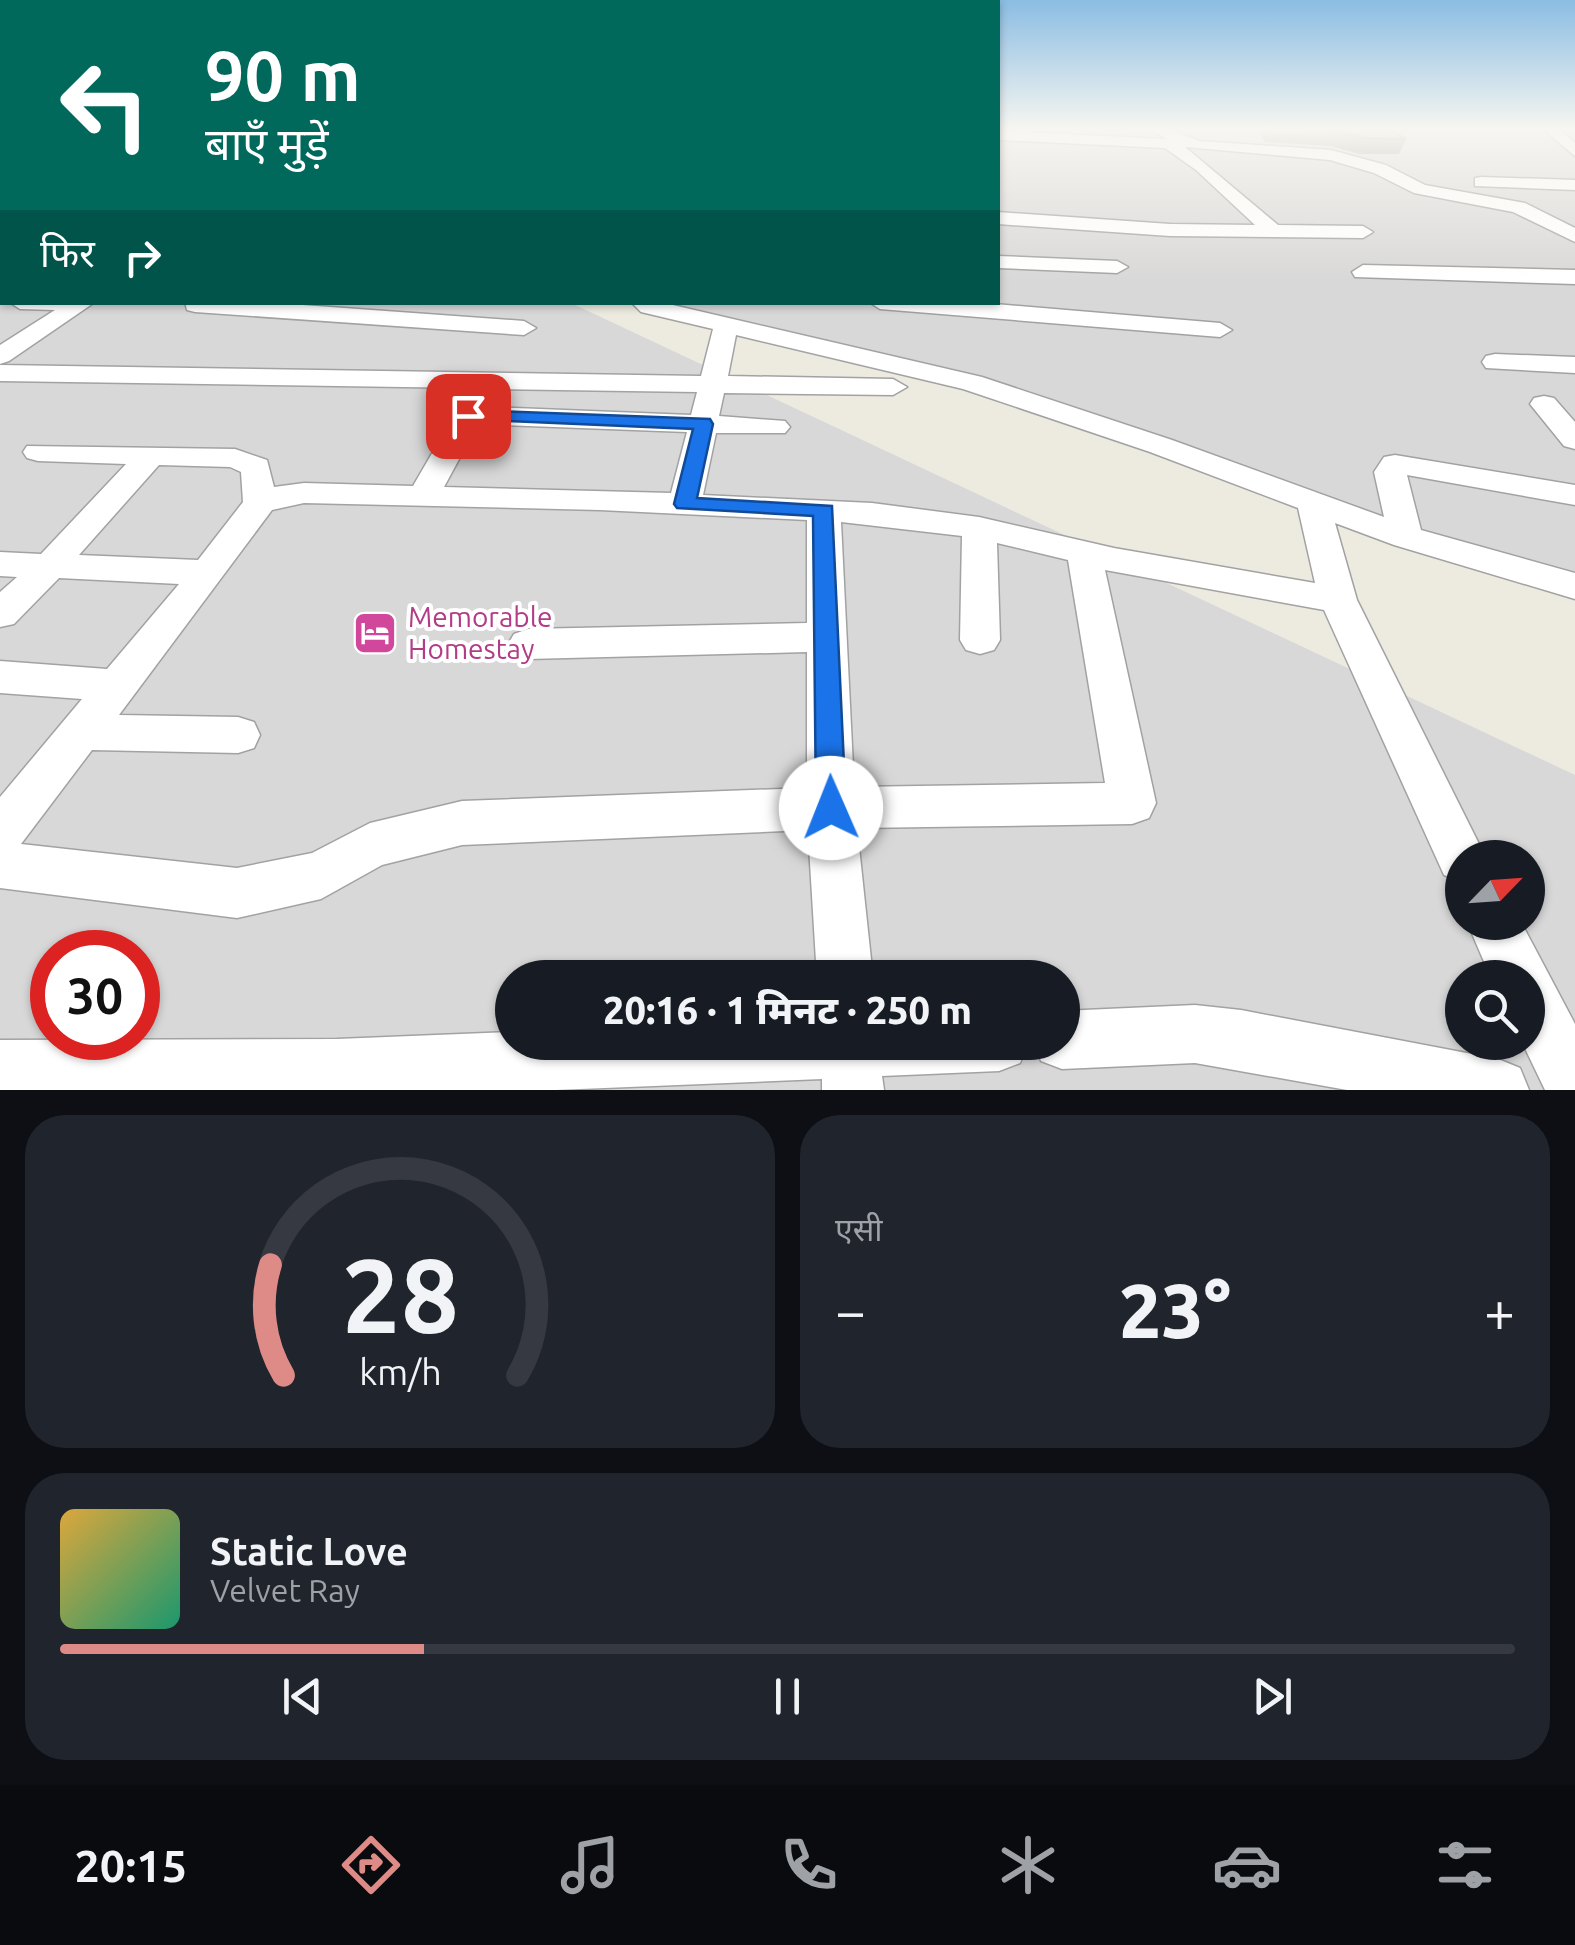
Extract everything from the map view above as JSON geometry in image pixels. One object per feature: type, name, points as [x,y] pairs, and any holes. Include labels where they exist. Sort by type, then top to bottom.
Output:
[{"type":"street","points":[[1217,180],[1273,230]]},
{"type":"street","points":[[1406,180],[1575,185]]},
{"type":"street","points":[[1406,180],[1420,189],[1518,207],[1556,206]]},
{"type":"street","points":[[1518,207],[1575,236]]},
{"type":"street","points":[[1000,218],[1170,230],[1363,232]]},
{"type":"street","points":[[1000,262],[1117,267]]},
{"type":"street","points":[[1363,272],[1575,277]]},
{"type":"street","points":[[0,356],[80,305]]},
{"type":"street","points":[[195,305],[524,328]]},
{"type":"street","points":[[423,496],[489,379],[540,305]]},
{"type":"street","points":[[653,305],[898,377],[991,389],[1406,537],[1575,586]]},
{"type":"street","points":[[894,305],[898,377]]},
{"type":"street","points":[[907,305],[1220,330]]},
{"type":"street","points":[[685,504],[726,325]]},
{"type":"street","points":[[1495,362],[1575,365]]},
{"type":"street","points":[[0,373],[712,384],[898,377]]},
{"type":"street","points":[[1544,404],[1575,440]]},
{"type":"street","points":[[468,416],[775,427]]},
{"type":"street","points":[[38,452],[235,458],[256,466],[260,503]]},
{"type":"street","points":[[0,614],[50,566],[152,454]]},
{"type":"street","points":[[1406,537],[1390,472],[1395,464],[1575,496]]},
{"type":"street","points":[[0,833],[260,503],[281,495],[824,510],[979,528],[1338,600]]},
{"type":"street","points":[[1312,502],[1338,600],[1453,840]]},
{"type":"street","points":[[824,510],[831,808],[844,960]]},
{"type":"street","points":[[979,528],[980,640]]},
{"type":"street","points":[[0,865],[237,893],[321,875],[370,845],[462,823],[831,808],[1132,804],[1084,552]]},
{"type":"street","points":[[0,564],[208,573]]},
{"type":"street","points":[[528,644],[827,637]]},
{"type":"street","points":[[0,677],[118,686]]},
{"type":"street","points":[[81,732],[238,735]]},
{"type":"street","points":[[1545,1027],[1575,1087]]},
{"type":"street","points":[[1080,1039],[1196,1034],[1241,1039],[1498,1090]]},
{"type":"street","points":[[0,1070],[851,1060]]},
{"type":"shaded area","points":[[1000,180],[1575,180],[1575,578],[1406,537],[904,367],[667,305],[1000,305]]},
{"type":"shaded area","points":[[0,305],[575,305],[1575,775],[1575,1090],[0,1090]]},
{"type":"place","name":"Memorable Homestay","points":[[375,633]]},
{"type":"route","points":[[468,416],[704,424],[685,504],[824,510],[831,808]]}]
